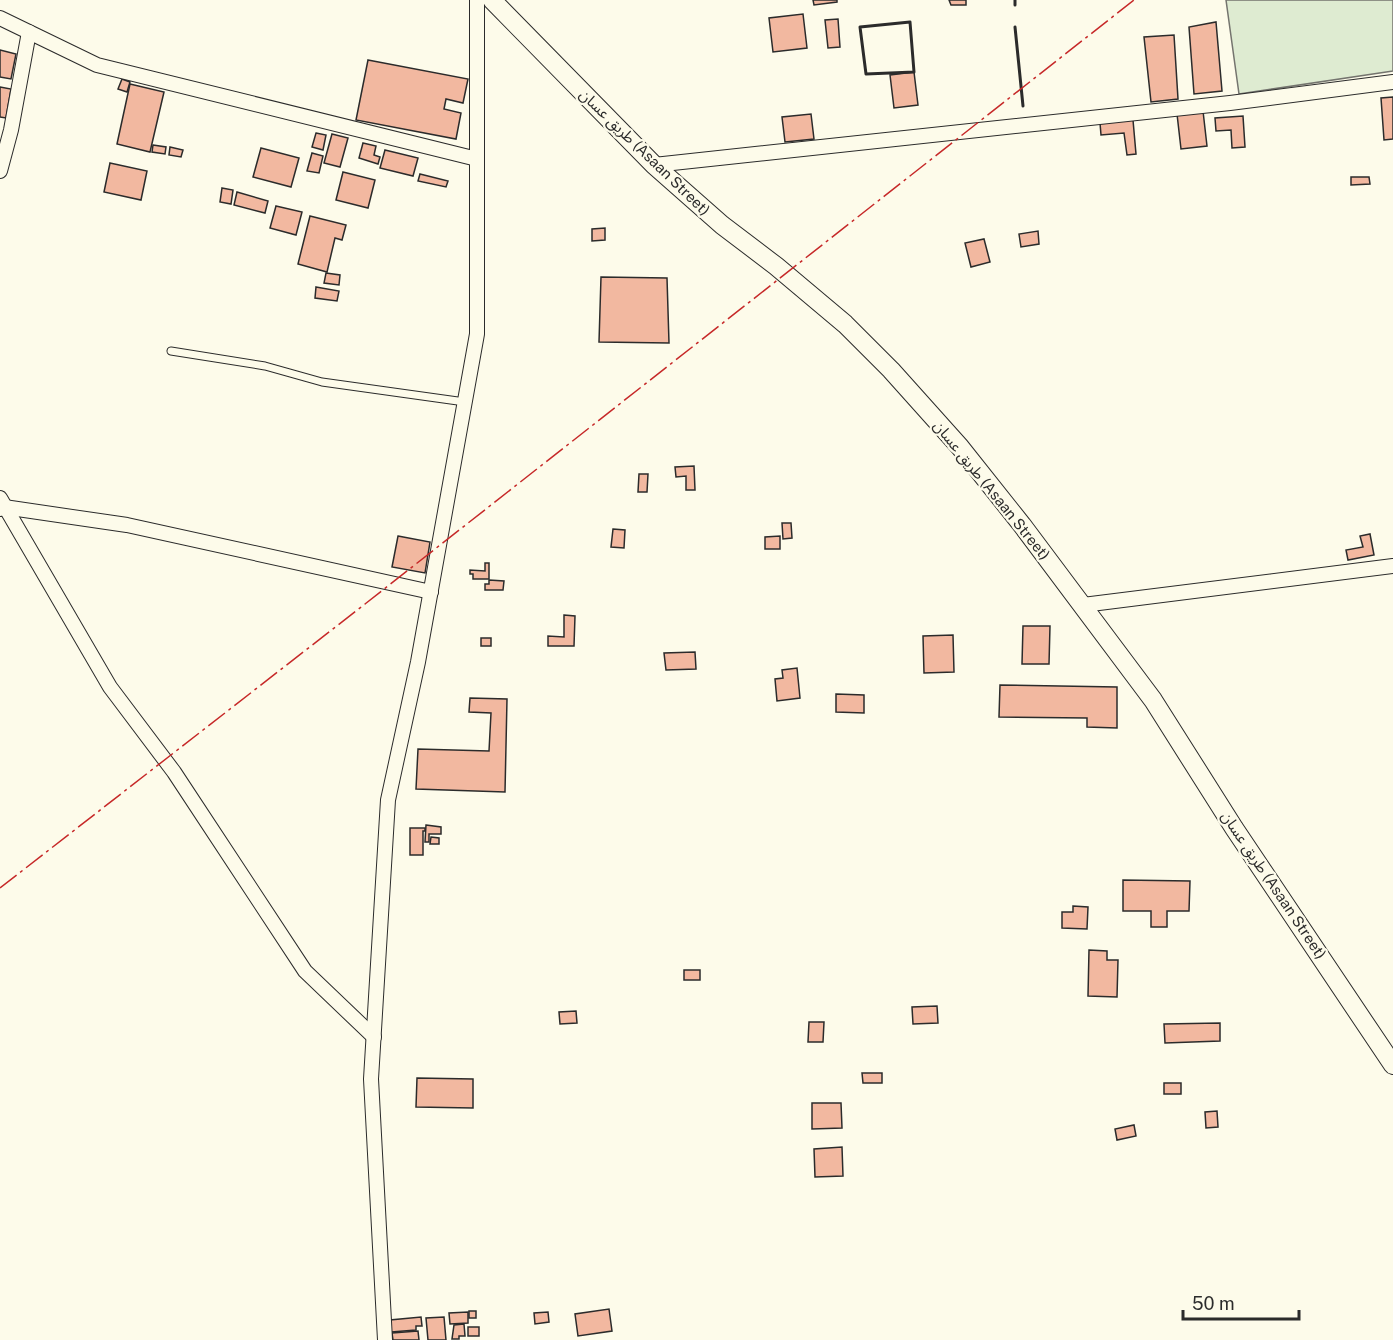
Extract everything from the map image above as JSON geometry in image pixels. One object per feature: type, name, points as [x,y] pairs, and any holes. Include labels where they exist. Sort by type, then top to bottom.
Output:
[{"type":"street","points":[[385,1340],[371,1079],[388,800],[418,662],[477,334],[477,0]]},
{"type":"street","name":"طريق عسان (Asaan Street)","points":[[492,0],[654,165],[722,225],[776,266],[845,324],[891,370],[960,447],[1083,605],[1153,700],[1234,828],[1393,1065]]},
{"type":"street","points":[[0,18],[97,65],[477,159]]},
{"type":"street","points":[[0,171],[11,129],[29,32]]},
{"type":"street","points":[[654,165],[1230,103],[1393,82]]},
{"type":"street","points":[[1,505],[127,525],[431,592]]},
{"type":"street","points":[[1,505],[110,687],[174,772],[305,971],[374,1037]]},
{"type":"street","points":[[1083,605],[1393,566]]},
{"type":"lane","points":[[171,351],[265,366],[322,382],[465,402]]},
{"type":"green space","points":[[1226,0],[1393,0],[1393,71],[1239,94]]},
{"type":"building","points":[[813,0],[837,0],[837,2],[814,5]]},
{"type":"building","points":[[949,0],[966,0],[966,5],[951,5]]},
{"type":"building","points":[[803,14],[807,48],[773,52],[769,18]]},
{"type":"building","points":[[838,19],[840,47],[828,48],[825,20]]},
{"type":"building","points":[[1216,22],[1222,91],[1194,94],[1189,27]]},
{"type":"building","points":[[1174,35],[1178,99],[1151,102],[1144,37]]},
{"type":"building","points":[[0,50],[16,54],[11,79],[0,77]]},
{"type":"building","points":[[368,60],[468,79],[463,103],[446,99],[444,109],[461,113],[456,139],[356,120]]},
{"type":"building","points":[[914,72],[918,105],[894,108],[890,75]]},
{"type":"building","points":[[122,79],[130,82],[127,92],[118,89]]},
{"type":"building","points":[[130,84],[164,92],[150,152],[117,144]]},
{"type":"building","points":[[0,87],[11,89],[6,118],[0,117]]},
{"type":"building","points":[[1393,97],[1393,139],[1384,140],[1381,98]]},
{"type":"building","points":[[1203,111],[1207,146],[1181,149],[1177,114]]},
{"type":"building","points":[[811,114],[814,139],[785,142],[782,117]]},
{"type":"building","points":[[1243,116],[1245,147],[1232,148],[1231,130],[1216,131],[1215,118]]},
{"type":"building","points":[[1133,120],[1136,154],[1127,155],[1124,133],[1101,135],[1100,123]]},
{"type":"building","points":[[316,133],[326,135],[323,150],[312,147]]},
{"type":"building","points":[[332,134],[348,138],[340,167],[324,163]]},
{"type":"building","points":[[363,143],[376,146],[374,155],[380,157],[378,164],[359,158]]},
{"type":"building","points":[[153,145],[166,147],[165,154],[152,152]]},
{"type":"building","points":[[170,147],[183,150],[181,157],[169,155]]},
{"type":"building","points":[[261,148],[299,158],[291,187],[253,177]]},
{"type":"building","points":[[385,150],[418,158],[413,176],[380,168]]},
{"type":"building","points":[[312,153],[323,156],[319,173],[307,171]]},
{"type":"building","points":[[110,163],[147,171],[141,200],[104,192]]},
{"type":"building","points":[[343,172],[375,180],[368,208],[336,200]]},
{"type":"building","points":[[420,174],[448,181],[446,187],[418,181]]},
{"type":"building","points":[[1351,177],[1369,177],[1370,184],[1351,185]]},
{"type":"building","points":[[222,188],[233,190],[231,204],[220,202]]},
{"type":"building","points":[[237,192],[268,201],[265,213],[234,205]]},
{"type":"building","points":[[276,206],[302,212],[296,235],[270,228]]},
{"type":"building","points":[[310,216],[346,225],[342,240],[335,238],[327,272],[298,264]]},
{"type":"building","points":[[605,228],[605,240],[592,241],[592,229]]},
{"type":"building","points":[[1038,231],[1039,244],[1021,247],[1019,234]]},
{"type":"building","points":[[984,239],[990,262],[971,267],[965,243]]},
{"type":"building","points":[[326,273],[340,275],[339,285],[324,283]]},
{"type":"building","points":[[601,277],[667,278],[669,343],[599,342]]},
{"type":"building","points":[[316,287],[339,291],[337,301],[315,298]]},
{"type":"building","points":[[694,466],[695,490],[686,490],[686,476],[676,477],[675,467]]},
{"type":"building","points":[[639,474],[648,474],[647,492],[638,492]]},
{"type":"building","points":[[782,523],[791,523],[792,538],[783,539]]},
{"type":"building","points":[[613,529],[625,530],[624,548],[611,547]]},
{"type":"building","points":[[1370,534],[1374,555],[1348,560],[1346,550],[1363,547],[1360,536]]},
{"type":"building","points":[[398,536],[430,542],[425,573],[392,567]]},
{"type":"building","points":[[780,536],[780,549],[765,549],[765,537]]},
{"type":"building","points":[[485,563],[489,563],[489,579],[473,579],[470,570],[485,571]]},
{"type":"building","points":[[489,580],[504,581],[503,590],[485,590],[485,584],[489,584]]},
{"type":"building","points":[[564,615],[575,616],[574,646],[548,646],[548,636],[564,637]]},
{"type":"building","points":[[1023,626],[1050,626],[1049,664],[1022,664]]},
{"type":"building","points":[[953,635],[954,672],[924,673],[923,636]]},
{"type":"building","points":[[481,638],[491,638],[491,646],[481,646]]},
{"type":"building","points":[[695,652],[696,669],[666,670],[664,653]]},
{"type":"building","points":[[797,668],[800,698],[777,701],[775,679],[783,678],[782,670]]},
{"type":"building","points":[[1000,685],[1117,687],[1117,728],[1087,727],[1087,718],[999,717]]},
{"type":"building","points":[[836,694],[864,695],[864,713],[836,712]]},
{"type":"building","points":[[470,698],[507,699],[505,792],[416,789],[418,749],[489,751],[491,713],[469,712]]},
{"type":"building","points":[[426,825],[441,827],[441,834],[429,834],[429,842],[425,842]]},
{"type":"building","points":[[410,828],[425,828],[423,855],[410,855]]},
{"type":"building","points":[[431,837],[439,838],[439,844],[430,844]]},
{"type":"building","points":[[1123,880],[1190,881],[1189,911],[1167,911],[1167,927],[1151,927],[1151,911],[1123,911]]},
{"type":"building","points":[[1073,906],[1088,907],[1087,929],[1062,928],[1062,912],[1073,912]]},
{"type":"building","points":[[1089,950],[1107,951],[1107,960],[1118,960],[1117,997],[1088,996]]},
{"type":"building","points":[[684,970],[700,970],[700,980],[684,980]]},
{"type":"building","points":[[937,1006],[938,1023],[913,1024],[912,1007]]},
{"type":"building","points":[[576,1011],[577,1023],[560,1024],[559,1012]]},
{"type":"building","points":[[809,1022],[824,1022],[823,1042],[808,1042]]},
{"type":"building","points":[[1220,1023],[1220,1041],[1165,1043],[1164,1024]]},
{"type":"building","points":[[862,1073],[882,1073],[882,1083],[863,1083]]},
{"type":"building","points":[[417,1078],[473,1079],[473,1108],[416,1107]]},
{"type":"building","points":[[1164,1083],[1181,1083],[1181,1094],[1164,1094]]},
{"type":"building","points":[[812,1103],[841,1103],[842,1128],[812,1129]]},
{"type":"building","points":[[1217,1111],[1218,1127],[1206,1128],[1205,1112]]},
{"type":"building","points":[[1134,1125],[1136,1136],[1117,1140],[1115,1129]]},
{"type":"building","points":[[842,1147],[843,1176],[815,1177],[814,1149]]},
{"type":"building","points":[[609,1309],[612,1331],[578,1336],[575,1314]]},
{"type":"building","points":[[469,1311],[476,1311],[476,1318],[469,1318]]},
{"type":"building","points":[[468,1312],[468,1323],[450,1324],[449,1313]]},
{"type":"building","points":[[548,1312],[549,1322],[535,1324],[534,1313]]},
{"type":"building","points":[[421,1317],[422,1326],[416,1326],[416,1330],[391,1332],[390,1320]]},
{"type":"building","points":[[444,1317],[446,1340],[428,1340],[426,1318]]},
{"type":"building","points":[[464,1324],[465,1336],[452,1339],[454,1325]]},
{"type":"building","points":[[468,1327],[479,1327],[479,1336],[468,1336]]},
{"type":"building","points":[[418,1331],[419,1340],[393,1340],[392,1333]]},
{"type":"wall","points":[[1015,0],[1015,5]]},
{"type":"wall","points":[[910,22],[914,72],[866,74],[860,27],[910,22]]},
{"type":"wall","points":[[1015,27],[1023,106]]},
{"type":"power","points":[[0,888],[1134,0]]}]
